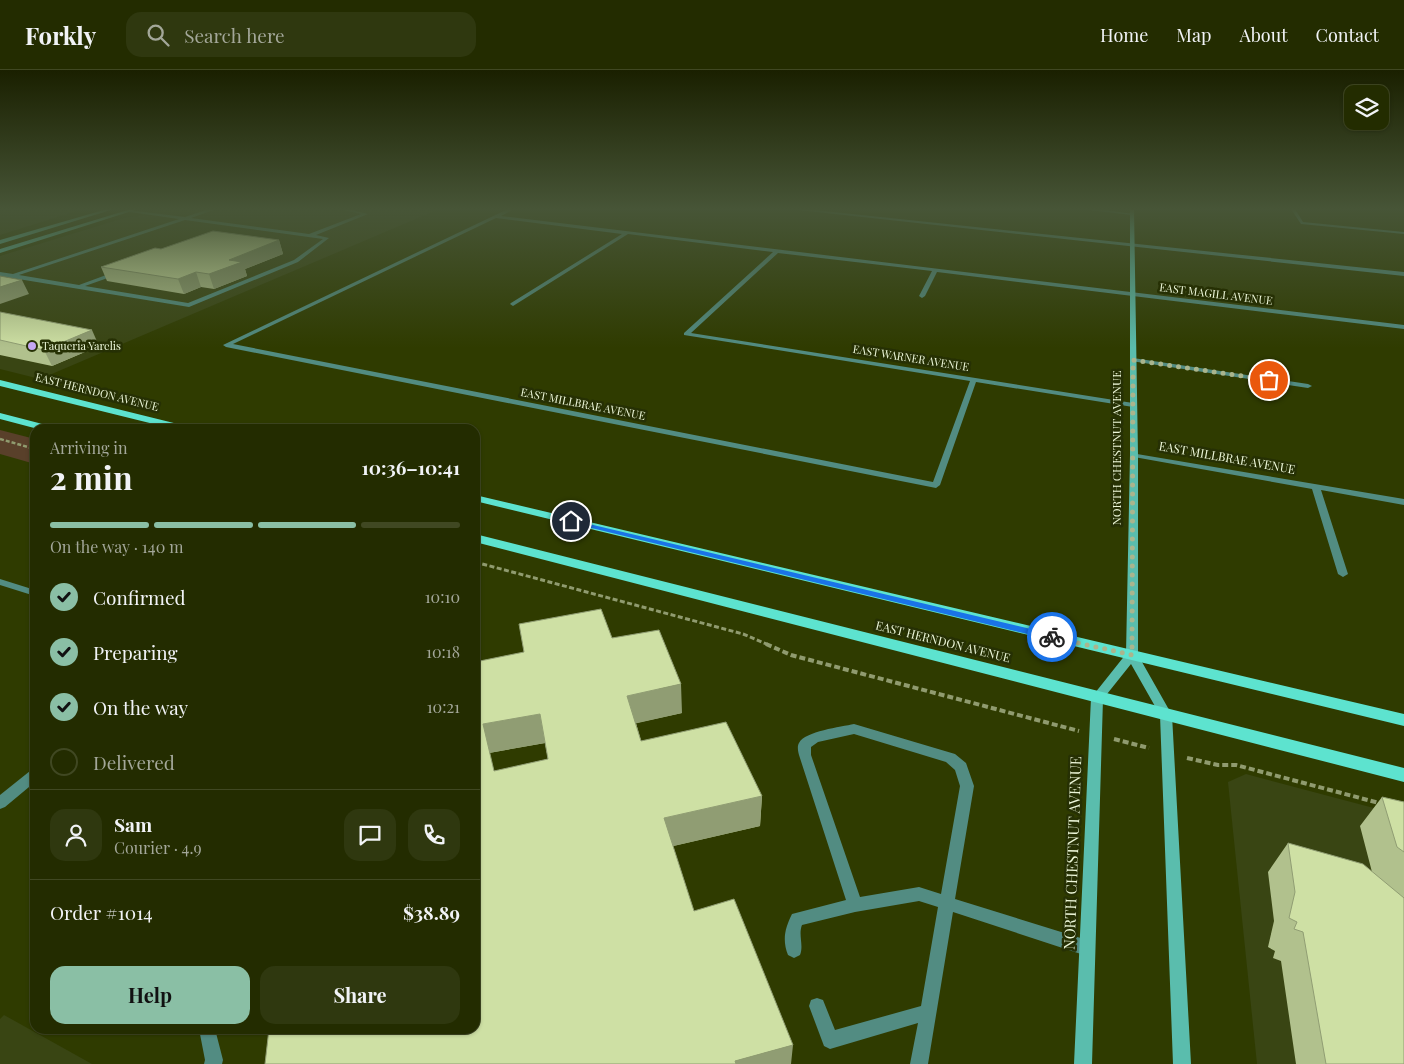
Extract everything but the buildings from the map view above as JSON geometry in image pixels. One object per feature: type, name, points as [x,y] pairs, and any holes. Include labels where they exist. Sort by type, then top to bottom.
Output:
[{"type":"main road","name":"EAST HERNDON AVENUE","points":[[0,383],[167,424]]},
{"type":"main road","points":[[0,416],[31,424]]},
{"type":"main road","points":[[480,499],[1404,720]]},
{"type":"main road","name":"EAST HERNDON AVENUE","points":[[480,539],[1404,775]]},
{"type":"street","points":[[11,276],[74,255]]},
{"type":"street","points":[[0,274],[188,305],[296,261],[304,255]]},
{"type":"street","name":"EAST MILLBRAE AVENUE","points":[[416,255],[226,346],[936,484],[974,379]]},
{"type":"street","points":[[513,304],[591,255]]},
{"type":"street","name":"EAST WARNER AVENUE","points":[[772,255],[686,334],[1133,405]]},
{"type":"street","name":"EAST MAGILL AVENUE","points":[[814,255],[1404,327]]},
{"type":"street","name":"NORTH CHESTNUT AVENUE","points":[[1132,255],[1134,455],[1132,655]]},
{"type":"street","points":[[1229,255],[1404,274]]},
{"type":"street","points":[[922,296],[936,270]]},
{"type":"street","points":[[78,287],[122,271]]},
{"type":"street","name":"NORTH CHESTNUT AVENUE","points":[[1133,360],[1308,386]]},
{"type":"street","name":"EAST MILLBRAE AVENUE","points":[[1134,455],[1404,502]]},
{"type":"street","points":[[1316,486],[1343,574]]},
{"type":"street","points":[[0,582],[30,592]]},
{"type":"street","points":[[1097,698],[1132,655],[1166,715],[1182,1064]]},
{"type":"street","name":"NORTH CHESTNUT AVENUE","points":[[1083,1064],[1097,698]]},
{"type":"street","points":[[855,905],[805,755],[804,745],[814,738],[854,729],[950,758],[961,767],[967,786],[919,1064]]},
{"type":"street","points":[[0,803],[30,780]]},
{"type":"street","points":[[794,950],[792,930],[797,920],[855,905],[919,894],[1087,948]]},
{"type":"street","points":[[817,1006],[830,1040],[928,1012]]},
{"type":"street","points":[[208,1034],[214,1060],[213,1064]]},
{"type":"path","points":[[0,439],[30,448]]},
{"type":"path","points":[[480,563],[743,634],[791,655],[1218,766],[1236,765],[1385,805]]},
{"type":"shaded area","points":[[330,255],[40,379],[0,369],[0,256]]},
{"type":"shaded area","points":[[0,430],[30,438],[30,463],[0,454]]},
{"type":"shaded area","points":[[1246,774],[1404,816],[1404,1064],[1257,1064],[1228,782]]},
{"type":"shaded area","points":[[4,1015],[30,1029],[30,1034],[38,1034],[92,1064],[0,1064],[0,1019]]},
{"type":"way so far","points":[[1052,637],[1132,655],[1133,360],[1269,380]]},
{"type":"place","name":"Taqueria Yarelis","points":[[32,346]]},
{"type":"route","points":[[571,521],[1052,637]]}]
